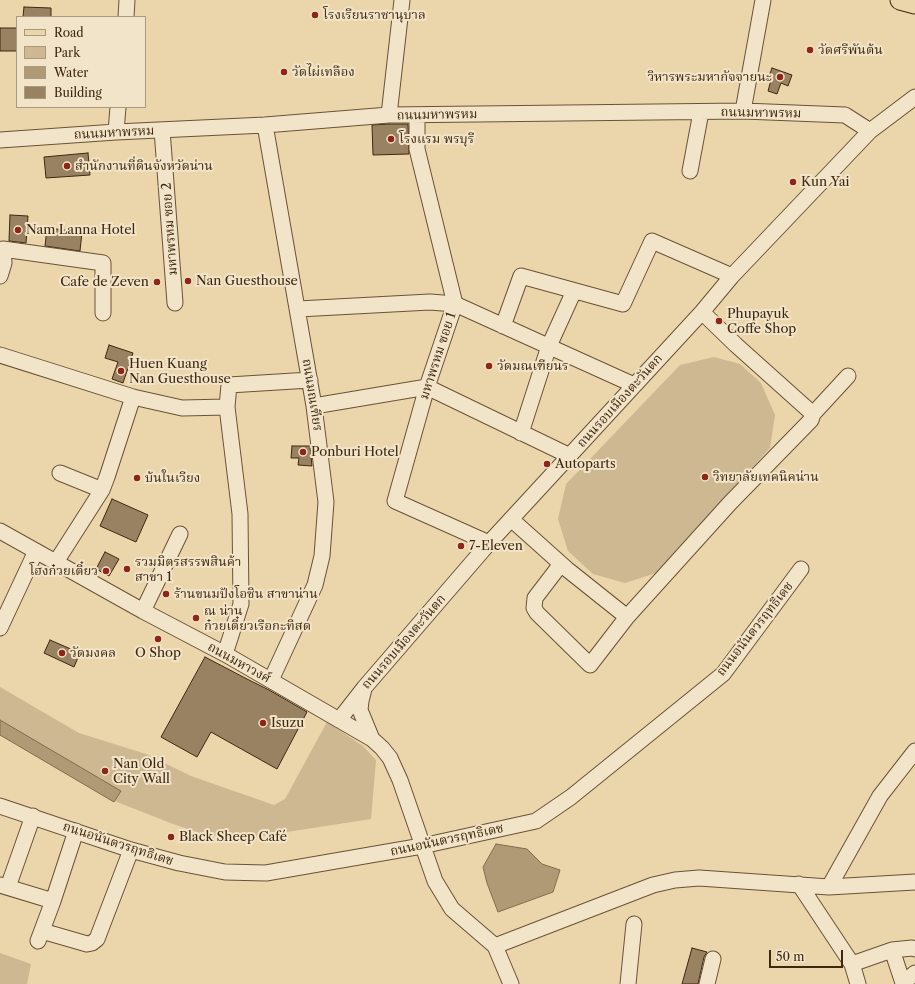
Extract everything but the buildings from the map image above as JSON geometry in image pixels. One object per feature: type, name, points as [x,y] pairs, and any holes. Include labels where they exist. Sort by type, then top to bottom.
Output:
[{"type":"main road","points":[[900,0],[915,4]]},
{"type":"street","points":[[126,16],[128,0]]},
{"type":"street","points":[[389,115],[402,0]]},
{"type":"street","points":[[743,111],[763,0]]},
{"type":"street","name":"ถนนรอบเมืองตะวันตก","points":[[339,720],[364,688],[511,519],[702,312],[732,276],[870,131],[915,97]]},
{"type":"street","points":[[116,132],[118,108]]},
{"type":"street","name":"ถนนมหาพรหม","points":[[0,140],[116,132],[265,125],[389,115],[743,111],[845,115],[870,131]]},
{"type":"street","points":[[690,171],[701,112]]},
{"type":"street","name":"มหาพรหม ซอย 1","points":[[416,115],[417,149],[455,304],[427,387],[395,501],[490,543]]},
{"type":"street","name":"ถนนมณเฑียร","points":[[265,125],[310,380],[326,502],[322,556],[316,585],[271,680]]},
{"type":"street","name":"มหาพรหม ซอย 2","points":[[162,130],[175,303]]},
{"type":"street","points":[[503,326],[521,276],[623,304],[652,241],[732,276]]},
{"type":"street","points":[[0,276],[4,263],[1,247],[103,262],[103,313]]},
{"type":"street","points":[[521,433],[549,346],[574,291]]},
{"type":"street","points":[[298,309],[430,302],[455,304],[634,385]]},
{"type":"street","points":[[702,312],[736,345],[813,414]]},
{"type":"street","points":[[0,355],[133,397],[182,408],[227,407]]},
{"type":"street","points":[[561,564],[535,598],[534,608],[537,613],[590,664],[627,617],[730,503],[810,420],[813,414],[848,376]]},
{"type":"street","points":[[224,654],[241,604],[240,514],[227,407],[229,385],[310,380]]},
{"type":"street","points":[[314,406],[427,387],[570,456]]},
{"type":"street","points":[[56,562],[102,490],[133,397]]},
{"type":"street","points":[[60,473],[102,490]]},
{"type":"street","points":[[511,519],[561,564],[627,617]]},
{"type":"street","name":"ถนนมหาวงศ์","points":[[0,531],[143,611],[271,680],[372,739],[390,758],[400,780],[434,881],[452,908],[495,946]]},
{"type":"street","points":[[143,611],[180,534]]},
{"type":"street","points":[[0,628],[36,551]]},
{"type":"street","name":"ถนนอนันตวรฤทธิเดช","points":[[0,806],[131,850],[178,863],[225,872],[266,873],[422,846],[536,821],[571,797],[723,674],[801,569]]},
{"type":"street","points":[[364,688],[360,710],[372,739]]},
{"type":"street","points":[[829,887],[880,796],[915,751]]},
{"type":"street","points":[[33,816],[4,886],[54,901]]},
{"type":"street","points":[[76,831],[54,901],[40,936],[87,944],[92,943],[97,939],[131,850]]},
{"type":"street","points":[[511,984],[495,946],[653,885],[675,880],[699,878],[829,887],[915,882]]},
{"type":"street","points":[[799,884],[852,964],[858,984]]},
{"type":"street","points":[[628,984],[634,924]]},
{"type":"street","points":[[852,964],[892,950],[912,948],[915,950]]},
{"type":"street","points":[[892,950],[904,983],[915,974]]},
{"type":"street","points":[[707,984],[713,959]]},
{"type":"green space","points":[[714,357],[740,364],[761,383],[775,415],[770,448],[656,573],[625,583],[593,574],[568,551],[558,519],[566,484],[680,365]]},
{"type":"green space","points":[[0,687],[79,733],[146,754],[191,776],[274,805],[285,799],[327,722],[363,746],[376,760],[371,819],[248,838],[206,835],[173,824],[117,802],[0,733]]},
{"type":"green space","points":[[0,953],[31,964],[27,984],[0,984]]},
{"type":"water","points":[[0,720],[121,791],[114,802],[0,735]]},
{"type":"water","points":[[496,844],[527,849],[542,864],[560,870],[553,892],[498,912],[487,883],[483,867]]},
{"type":"place","name":"โรงเรียนราชานุบาล","points":[[315,15]]},
{"type":"place","name":"วัดศรีพันต้น","points":[[810,50]]},
{"type":"place","name":"วัดไผ่เทลือง","points":[[284,72]]},
{"type":"place","name":"วิหารพระมหากัจจายนะ","points":[[780,77]]},
{"type":"place","name":"โรงแรม พรบุรี","points":[[391,139]]},
{"type":"place","name":"สำนักงานที่ดินจังหวัดน่าน","points":[[67,166]]},
{"type":"place","name":"Kun Yai","points":[[793,182]]},
{"type":"place","name":"Nam Lanna Hotel","points":[[18,230]]},
{"type":"place","name":"Nan Guesthouse","points":[[188,281]]},
{"type":"place","name":"Cafe de Zeven","points":[[157,282]]},
{"type":"place","name":"Phupayuk Coffe Shop","points":[[719,321]]},
{"type":"place","name":"วัดมณเฑียนร","points":[[489,366]]},
{"type":"place","name":"Huen Kuang Nan Guesthouse","points":[[121,371]]},
{"type":"place","name":"Ponburi Hotel","points":[[303,452]]},
{"type":"place","name":"Autoparts","points":[[547,464]]},
{"type":"place","name":"วิทยาลัยเทคนิคน่าน","points":[[705,477]]},
{"type":"place","name":"บ้นในเวียง","points":[[137,478]]},
{"type":"place","name":"7-Eleven","points":[[461,546]]},
{"type":"place","name":"รวมมิตรสรรพสินค้า สาขา 1","points":[[127,569]]},
{"type":"place","name":"โฮงก๋วยเตี๋ยว","points":[[106,571]]},
{"type":"place","name":"ร้านขนมปังโอชิน สาขาน่าน","points":[[166,594]]},
{"type":"place","name":"ณ น่าน ก๋วยเตี๋ยวเรือกะทิสด","points":[[196,618]]},
{"type":"place","name":"O Shop","points":[[158,639]]},
{"type":"place","name":"วัดมงคล","points":[[62,653]]},
{"type":"place","name":"Isuzu","points":[[263,723]]},
{"type":"place","name":"Nan Old City Wall","points":[[105,771]]},
{"type":"place","name":"Black Sheep Café","points":[[171,837]]}]
